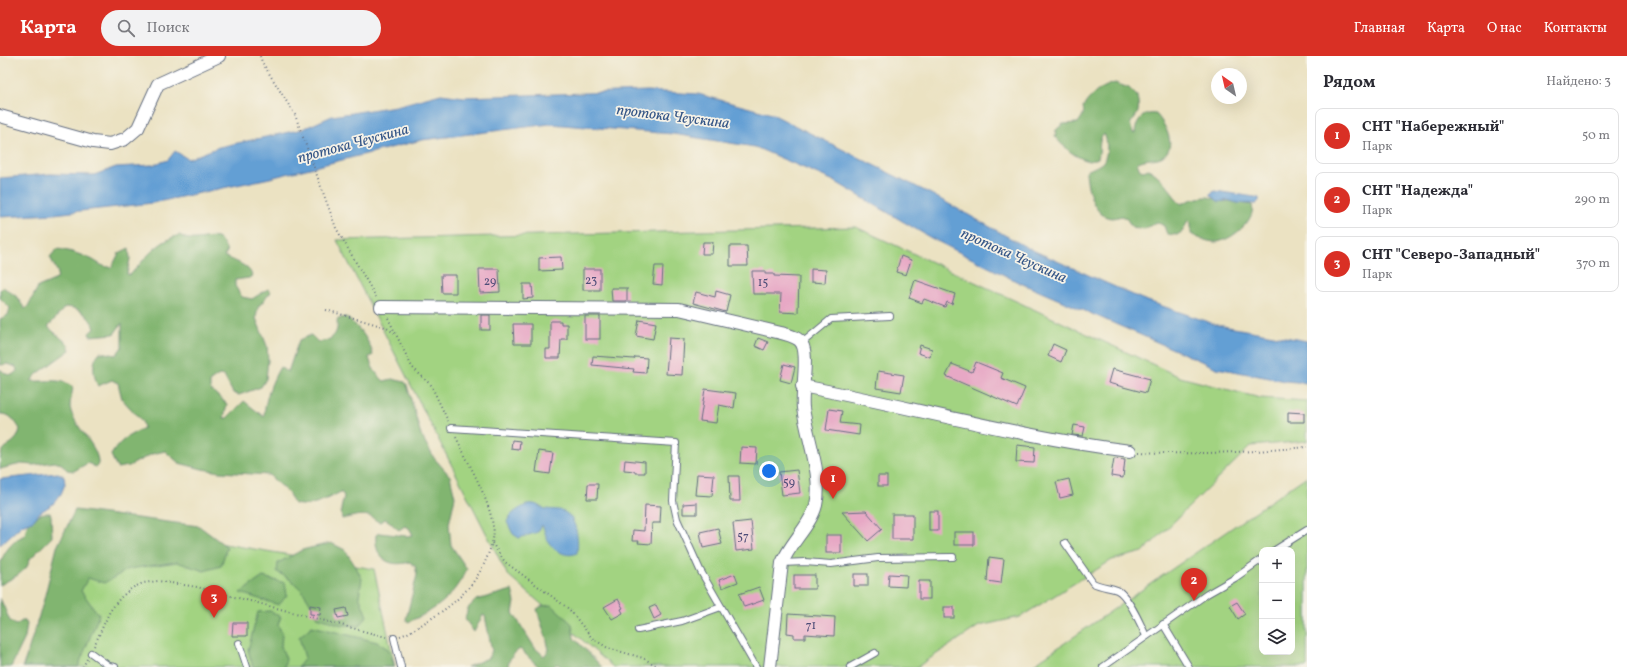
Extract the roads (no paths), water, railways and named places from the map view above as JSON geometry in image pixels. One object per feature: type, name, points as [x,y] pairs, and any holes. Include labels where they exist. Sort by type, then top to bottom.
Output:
[{"type":"street","points":[[0,116],[93,142],[110,144],[125,139],[138,128],[158,84],[219,56]]},
{"type":"street","points":[[381,307],[679,309],[793,336],[802,344],[805,356],[802,386],[803,407],[816,476],[818,496],[811,517],[782,563],[770,667]]},
{"type":"street","points":[[802,386],[1028,434],[1130,451]]},
{"type":"lane","points":[[802,344],[831,319],[890,316]]},
{"type":"lane","points":[[451,428],[676,443],[673,501],[677,518],[700,570],[756,667]]},
{"type":"lane","points":[[1279,547],[1307,530]]},
{"type":"lane","points":[[1065,543],[1093,583],[1099,586],[1118,590],[1123,594],[1140,622],[1146,636]]},
{"type":"lane","points":[[782,563],[805,562],[831,564],[878,558],[954,557]]},
{"type":"lane","points":[[1103,667],[1133,647],[1163,624],[1259,561]]},
{"type":"lane","points":[[638,630],[682,621],[721,607]]},
{"type":"lane","points":[[1163,624],[1189,667]]},
{"type":"lane","points":[[394,638],[401,667]]},
{"type":"lane","points":[[239,643],[243,659],[247,667]]},
{"type":"lane","points":[[850,667],[875,652]]},
{"type":"lane","points":[[91,653],[109,666],[114,667]]},
{"type":"water","name":"протока Чеускина","points":[[647,91],[698,94],[772,114],[931,194],[1028,248],[1142,299],[1217,325],[1307,341],[1307,383],[1285,381],[1217,368],[1018,282],[931,238],[834,181],[755,147],[673,134],[550,124],[422,140],[270,178],[153,203],[54,214],[0,217],[0,178],[50,174],[94,175],[116,167],[152,165],[168,160],[175,151],[188,159],[219,147],[303,129],[332,116],[396,106],[441,94],[464,97]]},
{"type":"water","points":[[1215,191],[1255,197],[1259,198],[1259,201],[1256,204],[1237,203],[1228,200],[1219,202],[1210,194]]},
{"type":"water","points":[[58,473],[64,476],[65,484],[61,494],[53,504],[39,513],[34,520],[22,525],[0,545],[0,479]]},
{"type":"water","points":[[528,504],[546,509],[560,510],[571,518],[576,529],[578,542],[577,553],[569,555],[554,549],[548,541],[542,525],[538,532],[519,538],[513,534],[507,522],[516,511]]},
{"type":"place","name":"СНТ \"Набережный\"","points":[[833,499]]},
{"type":"place","name":"СНТ \"Надежда\"","points":[[1194,601]]},
{"type":"place","name":"СНТ \"Северо-Западный\"","points":[[214,618]]}]
